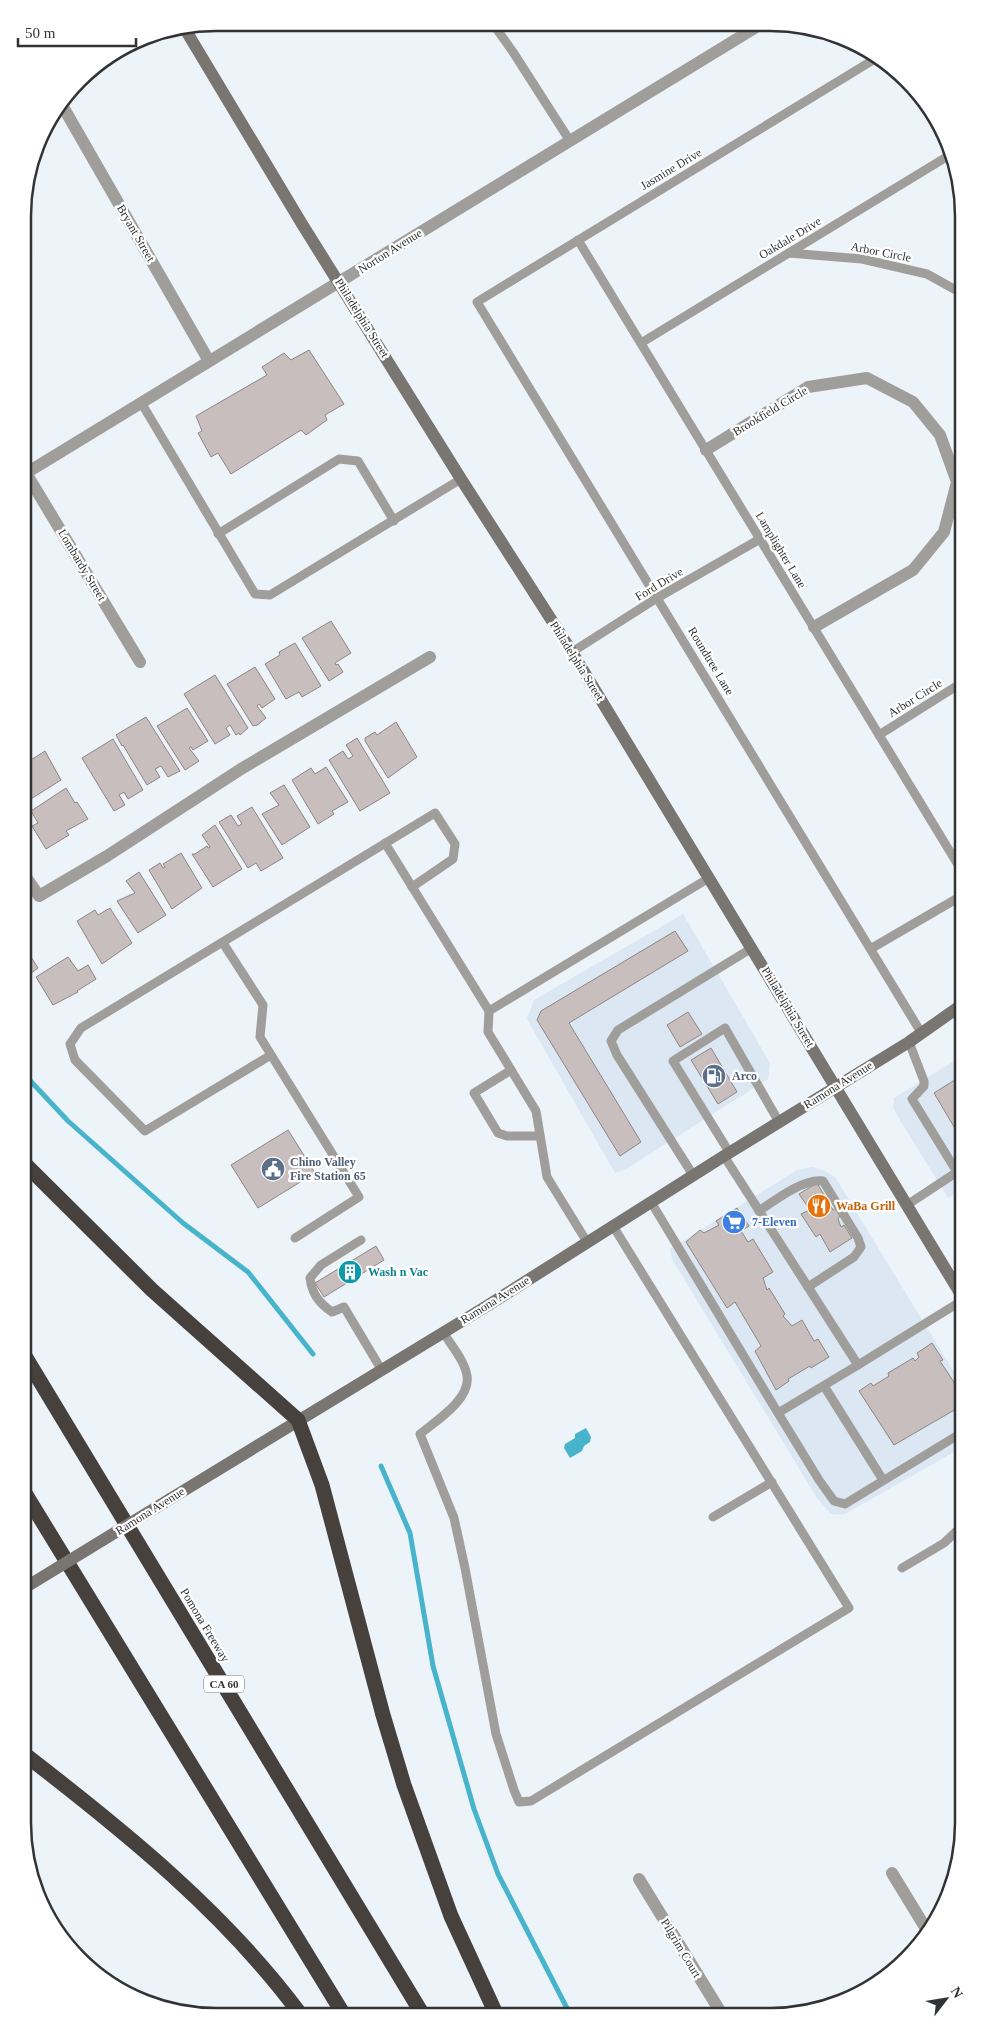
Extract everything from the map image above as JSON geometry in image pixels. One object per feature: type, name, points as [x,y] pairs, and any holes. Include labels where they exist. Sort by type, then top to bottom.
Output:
[{"type":"highway","points":[[31,1170],[152,1290],[298,1420],[322,1485],[383,1715],[404,1786],[451,1916],[493,2008]]},
{"type":"highway","name":"Pomona Freeway","points":[[31,1366],[418,2008]]},
{"type":"highway","points":[[31,1503],[340,2008]]},
{"type":"highway","points":[[31,1760],[72,1790],[156,1860],[234,1936],[296,2008]]},
{"type":"main road","name":"Philadelphia Street","points":[[188,34],[461,480],[572,652],[955,1286]]},
{"type":"main road","name":"Ramona Avenue","points":[[31,1584],[443,1332],[726,1154],[922,1034],[955,1010]]},
{"type":"street","name":"Norton Avenue","points":[[31,468],[142,404],[750,31]]},
{"type":"street","name":"Bryant Street","points":[[65,110],[209,362]]},
{"type":"street","name":"Brookfield Circle","points":[[706,450],[808,387],[867,378],[914,402],[940,435],[955,476]]},
{"type":"street","name":"Lombardy Street","points":[[31,483],[140,662]]},
{"type":"street","name":"Brookfield Circle","points":[[814,627],[913,570],[944,532],[955,490]]},
{"type":"street","points":[[31,884],[39,896],[107,856],[241,769],[430,657]]},
{"type":"street","points":[[892,1872],[924,1926]]},
{"type":"street","name":"Pilgrim Court","points":[[639,1879],[718,2008]]},
{"type":"lane","points":[[497,31],[513,52],[570,141]]},
{"type":"lane","name":"Jasmine Drive","points":[[477,302],[871,61]]},
{"type":"lane","name":"Oakdale Drive","points":[[640,343],[945,159]]},
{"type":"lane","name":"Lamplighter Lane","points":[[578,240],[955,860]]},
{"type":"lane","name":"Arbor Circle","points":[[789,253],[862,259],[927,274],[955,289]]},
{"type":"lane","name":"Roundtree Lane","points":[[477,302],[872,948],[922,1034]]},
{"type":"lane","points":[[142,404],[255,594],[270,595],[461,480]]},
{"type":"lane","points":[[218,534],[339,459],[358,462],[394,521]]},
{"type":"lane","name":"Ford Drive","points":[[572,652],[658,598],[760,539]]},
{"type":"lane","name":"Arbor Circle","points":[[879,735],[955,687]]},
{"type":"lane","points":[[271,1055],[145,1131],[75,1060],[70,1044],[82,1028],[435,813],[455,844],[453,859],[412,887]]},
{"type":"lane","points":[[385,843],[489,1011],[488,1032],[536,1111],[547,1177],[587,1242]]},
{"type":"lane","points":[[489,1011],[710,878]]},
{"type":"lane","points":[[872,948],[955,900]]},
{"type":"lane","points":[[223,942],[263,1005],[260,1037],[359,1197],[296,1238]]},
{"type":"lane","points":[[693,1175],[617,1056],[611,1041],[618,1030],[752,948]]},
{"type":"lane","points":[[779,1122],[725,1028],[673,1061],[760,1211],[858,1365]]},
{"type":"lane","points":[[909,1042],[924,1081],[924,1086],[912,1099],[955,1169]]},
{"type":"lane","points":[[511,1070],[474,1093],[498,1132],[506,1136],[540,1136]]},
{"type":"lane","points":[[907,1205],[955,1173]]},
{"type":"lane","points":[[760,1211],[788,1191],[814,1180],[823,1181],[858,1238],[861,1247],[854,1257],[808,1287]]},
{"type":"lane","points":[[651,1202],[819,1480],[834,1501],[845,1504],[955,1437]]},
{"type":"lane","points":[[443,1332],[463,1365],[468,1377],[466,1387],[461,1399],[420,1434],[454,1518],[496,1734],[514,1790],[520,1802],[531,1802],[849,1608],[613,1226]]},
{"type":"lane","points":[[362,1240],[321,1265],[310,1278],[312,1290],[320,1304],[332,1312],[344,1307],[381,1369]]},
{"type":"lane","points":[[778,1413],[955,1304]]},
{"type":"lane","points":[[824,1386],[883,1480]]},
{"type":"lane","points":[[712,1517],[772,1482]]},
{"type":"lane","points":[[902,1568],[944,1543],[955,1533]]},
{"type":"shaded area","points":[[683,914],[770,1063],[768,1079],[626,1169],[615,1173],[527,1019],[534,1000]]},
{"type":"shaded area","points":[[955,1061],[955,1193],[948,1198],[900,1120],[893,1107],[894,1098]]},
{"type":"shaded area","points":[[813,1167],[835,1177],[955,1374],[955,1452],[843,1515],[831,1514],[817,1498],[672,1259],[670,1249],[797,1170]]},
{"type":"water","points":[[586,1428],[591,1437],[590,1442],[584,1446],[582,1451],[570,1458],[564,1448],[565,1444],[575,1438],[575,1434]]},
{"type":"building","points":[[309,350],[344,404],[325,415],[327,420],[306,435],[301,430],[231,474],[218,453],[211,457],[198,433],[202,431],[196,416],[267,375],[262,367],[284,353],[291,360]]},
{"type":"building","points":[[331,621],[351,653],[335,663],[336,665],[338,664],[343,672],[329,681],[302,638]]},
{"type":"building","points":[[295,643],[321,686],[302,697],[299,692],[286,699],[265,664],[280,655],[279,652]]},
{"type":"building","points":[[255,667],[275,699],[262,708],[259,704],[257,706],[266,718],[256,726],[253,726],[227,684]]},
{"type":"building","points":[[215,675],[248,728],[240,735],[239,733],[236,735],[230,725],[226,728],[230,735],[215,744],[184,694]]},
{"type":"building","points":[[187,708],[208,741],[193,750],[191,747],[189,748],[199,761],[185,770],[157,726]]},
{"type":"building","points":[[146,717],[180,771],[168,777],[161,766],[155,769],[160,777],[147,785],[116,735]]},
{"type":"building","points":[[396,722],[417,757],[388,778],[365,738],[375,732],[377,735]]},
{"type":"building","points":[[357,738],[390,793],[360,811],[329,760],[343,751],[348,759],[353,756],[346,745]]},
{"type":"building","points":[[113,739],[143,790],[128,799],[124,792],[119,795],[125,805],[114,811],[82,758]]},
{"type":"building","points":[[45,751],[61,780],[31,799],[31,760]]},
{"type":"building","points":[[326,767],[348,802],[332,811],[334,814],[318,824],[292,780],[311,768],[315,774]]},
{"type":"building","points":[[284,785],[310,827],[282,845],[262,814],[279,805],[270,793]]},
{"type":"building","points":[[66,788],[88,819],[66,831],[69,835],[46,849],[32,826],[38,823],[31,811]]},
{"type":"building","points":[[252,807],[283,858],[261,871],[256,863],[248,868],[219,822],[231,815],[238,826],[242,824],[237,816]]},
{"type":"building","points":[[215,825],[242,869],[213,887],[192,854],[207,846],[208,848],[210,847],[202,835]]},
{"type":"building","points":[[181,853],[202,888],[172,909],[149,870],[160,863],[163,868],[165,867],[163,864]]},
{"type":"building","points":[[139,872],[166,915],[138,933],[117,901],[135,893],[126,881]]},
{"type":"building","points":[[110,908],[132,943],[102,964],[77,921],[95,910],[98,915]]},
{"type":"building","points":[[675,931],[688,951],[569,1023],[641,1142],[620,1156],[537,1020],[541,1011]]},
{"type":"building","points":[[31,957],[38,968],[31,973]]},
{"type":"building","points":[[68,957],[78,971],[88,965],[96,979],[78,992],[53,1005],[36,977]]},
{"type":"building","points":[[688,1012],[702,1034],[680,1047],[667,1025]]},
{"type":"building","name":"Arco","points":[[711,1048],[737,1092],[718,1104],[691,1060]]},
{"type":"building","points":[[955,1080],[955,1128],[934,1093]]},
{"type":"building","name":"Chino Valley Fire Station 65","points":[[288,1130],[315,1173],[258,1208],[231,1165]]},
{"type":"building","points":[[817,1183],[833,1210],[836,1208],[840,1216],[838,1219],[841,1227],[844,1225],[852,1238],[830,1252],[820,1234],[816,1237],[801,1214],[810,1210],[799,1194]]},
{"type":"building","points":[[737,1208],[749,1226],[741,1231],[748,1242],[753,1239],[773,1272],[763,1278],[767,1290],[769,1288],[785,1314],[783,1316],[792,1326],[802,1320],[814,1341],[818,1339],[829,1357],[788,1379],[789,1381],[776,1390],[755,1351],[761,1346],[735,1302],[727,1308],[686,1242],[700,1230],[704,1233],[719,1225],[716,1221]]},
{"type":"building","name":"Wash n Vac","points":[[376,1246],[384,1260],[324,1297],[315,1283]]},
{"type":"building","points":[[932,1343],[943,1360],[940,1361],[955,1384],[955,1410],[894,1445],[859,1391],[871,1383],[873,1386],[889,1376],[888,1373],[913,1358],[915,1361],[919,1357],[917,1353]]},
{"type":"waterway","points":[[31,1082],[68,1121],[183,1223],[248,1272],[313,1354]]},
{"type":"waterway","points":[[381,1466],[410,1533],[433,1666],[474,1809],[498,1874],[567,2008]]},
{"type":"place","name":"Arco","points":[[714,1076]]},
{"type":"place","name":"Chino Valley Fire Station 65","points":[[273,1169]]},
{"type":"place","name":"WaBa Grill","points":[[819,1206]]},
{"type":"place","name":"7-Eleven","points":[[734,1222]]},
{"type":"place","name":"Wash n Vac","points":[[350,1272]]}]
